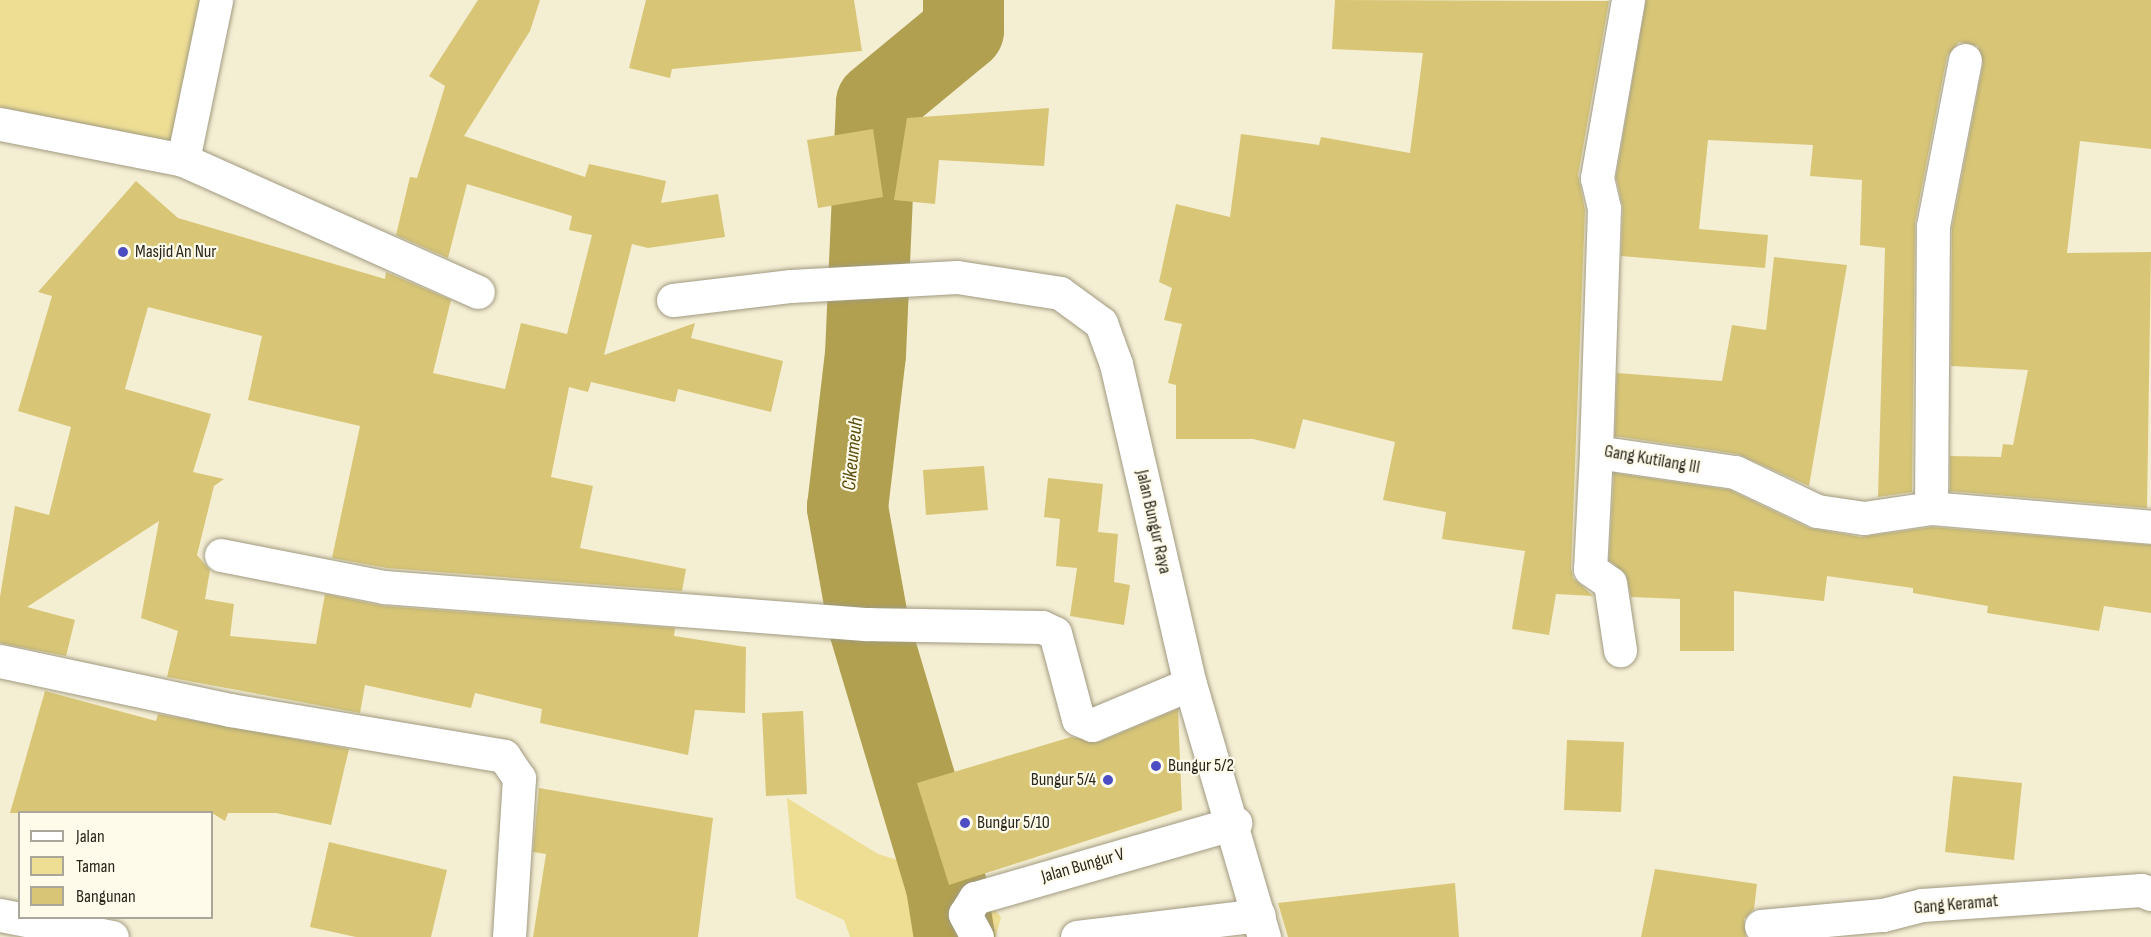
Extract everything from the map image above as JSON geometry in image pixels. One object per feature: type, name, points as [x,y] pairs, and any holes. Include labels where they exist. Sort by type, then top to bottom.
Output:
[{"type":"street","points":[[183,160],[216,0]]},
{"type":"street","name":"Gang Kutilang III","points":[[1628,0],[1596,178],[1604,208],[1596,452],[1735,472],[1817,511],[1864,518],[1931,508],[2151,527]]},
{"type":"street","points":[[1931,508],[1933,226],[1965,60]]},
{"type":"street","points":[[0,124],[183,160],[478,292]]},
{"type":"street","name":"Jalan Bungur Raya","points":[[673,300],[791,286],[889,278],[1026,285],[1060,293],[1101,323],[1116,364],[1190,684],[1235,823],[1262,926]]},
{"type":"street","points":[[1596,452],[1590,569],[1610,583],[1620,650]]},
{"type":"street","points":[[221,555],[384,587],[868,624],[1048,629],[1055,633],[1078,719],[1092,725],[1190,684]]},
{"type":"street","points":[[0,661],[230,710],[504,756],[519,778],[509,937]]},
{"type":"street","name":"Jalan Bungur V","points":[[977,937],[965,914],[975,898],[1235,823]]},
{"type":"street","name":"Gang Keramat","points":[[1761,926],[1883,915],[1922,905],[2141,890],[2151,894]]},
{"type":"street","points":[[0,915],[18,919]]},
{"type":"street","points":[[20,919],[112,937]]},
{"type":"street","points":[[1077,937],[1262,926]]},
{"type":"green space","points":[[0,0],[206,0],[188,83],[182,82],[168,172],[0,127]]},
{"type":"green space","points":[[787,798],[878,854],[970,881],[1001,917],[996,937],[850,937],[844,920],[796,898]]},
{"type":"building","points":[[478,0],[540,0],[530,31],[464,136],[585,177],[589,164],[666,181],[661,203],[718,194],[725,237],[648,248],[632,244],[604,355],[695,323],[691,338],[783,361],[771,412],[678,389],[675,402],[591,382],[588,392],[569,387],[551,477],[593,486],[580,548],[686,569],[682,591],[387,568],[332,558],[360,426],[248,400],[262,336],[148,307],[125,389],[211,414],[193,472],[224,479],[214,486],[197,555],[210,570],[205,599],[234,604],[230,636],[316,644],[325,594],[383,606],[675,628],[674,636],[746,647],[745,713],[695,710],[688,755],[540,723],[542,709],[475,693],[471,708],[365,685],[360,713],[167,677],[178,631],[141,618],[159,521],[27,607],[75,620],[66,656],[0,643],[0,597],[15,506],[49,515],[71,427],[18,411],[52,296],[38,292],[136,181],[178,218],[385,279],[386,272],[451,300],[433,373],[505,389],[521,323],[567,334],[592,235],[569,230],[572,216],[467,184],[448,258],[396,235],[410,177],[417,178],[445,86],[429,76]]},
{"type":"building","points":[[646,0],[854,0],[862,51],[672,69],[670,78],[629,68]]},
{"type":"building","points":[[1335,0],[1609,1],[1578,175],[1585,210],[1571,568],[1573,578],[1593,596],[1556,594],[1549,635],[1512,629],[1525,551],[1442,539],[1446,512],[1383,500],[1395,442],[1303,419],[1295,449],[1253,439],[1176,439],[1176,385],[1168,383],[1182,324],[1164,320],[1172,288],[1159,282],[1176,204],[1230,217],[1241,134],[1319,145],[1321,137],[1410,153],[1423,53],[1332,49]]},
{"type":"building","points":[[1646,0],[2151,0],[2151,149],[2080,141],[2067,253],[2151,252],[2147,508],[1950,491],[1950,456],[2001,457],[2003,444],[2013,445],[2028,370],[1951,366],[1952,228],[1983,64],[1978,46],[1959,42],[1947,56],[1915,222],[1912,492],[1878,497],[1885,248],[1860,245],[1862,180],[1810,176],[1813,145],[1708,140],[1699,229],[1768,235],[1765,268],[1621,256],[1623,208],[1616,177]]},
{"type":"building","points":[[1049,108],[1044,166],[939,160],[935,204],[894,200],[907,118]]},
{"type":"building","points":[[873,129],[883,197],[818,208],[807,140]]},
{"type":"building","points":[[1774,257],[1847,265],[1809,486],[1738,454],[1615,436],[1617,373],[1722,381],[1732,325],[1766,330]]},
{"type":"building","points":[[984,466],[988,510],[926,515],[923,470]]},
{"type":"building","points":[[1614,473],[1730,490],[1809,528],[1861,537],[1932,527],[2151,545],[2151,613],[2104,606],[2099,631],[1987,613],[1988,606],[1913,593],[1913,588],[1827,576],[1824,601],[1734,591],[1734,651],[1680,651],[1680,599],[1631,597],[1626,574],[1609,560]]},
{"type":"building","points":[[1048,478],[1103,484],[1098,532],[1118,534],[1114,582],[1130,585],[1124,625],[1070,616],[1077,568],[1056,566],[1060,519],[1044,517]]},
{"type":"building","points":[[45,691],[156,721],[158,714],[349,749],[331,825],[276,813],[228,813],[225,821],[213,814],[213,811],[18,811],[18,813],[10,813]]},
{"type":"building","points":[[1178,709],[1182,810],[949,885],[917,783],[1071,737],[1099,742]]},
{"type":"building","points":[[803,711],[807,794],[766,796],[762,713]]},
{"type":"building","points":[[1567,740],[1624,742],[1621,812],[1564,810]]},
{"type":"building","points":[[1953,776],[2022,783],[2014,860],[1945,852]]},
{"type":"building","points":[[539,788],[713,818],[698,937],[533,937],[546,854],[533,852]]},
{"type":"building","points":[[329,842],[447,870],[431,937],[356,937],[310,927]]},
{"type":"building","points":[[1655,869],[1757,884],[1754,909],[1744,919],[1746,937],[1641,937]]},
{"type":"building","points":[[1455,883],[1459,937],[1288,937],[1278,903]]},
{"type":"waterway","name":"Cikeumeuh","points":[[954,937],[946,886],[868,624],[847,507],[865,354],[876,102],[963,30],[963,0]]},
{"type":"place","name":"Masjid An Nur","points":[[123,252]]},
{"type":"place","name":"Bungur 5/2","points":[[1156,766]]},
{"type":"place","name":"Bungur 5/4","points":[[1108,780]]},
{"type":"place","name":"Bungur 5/10","points":[[965,823]]}]
